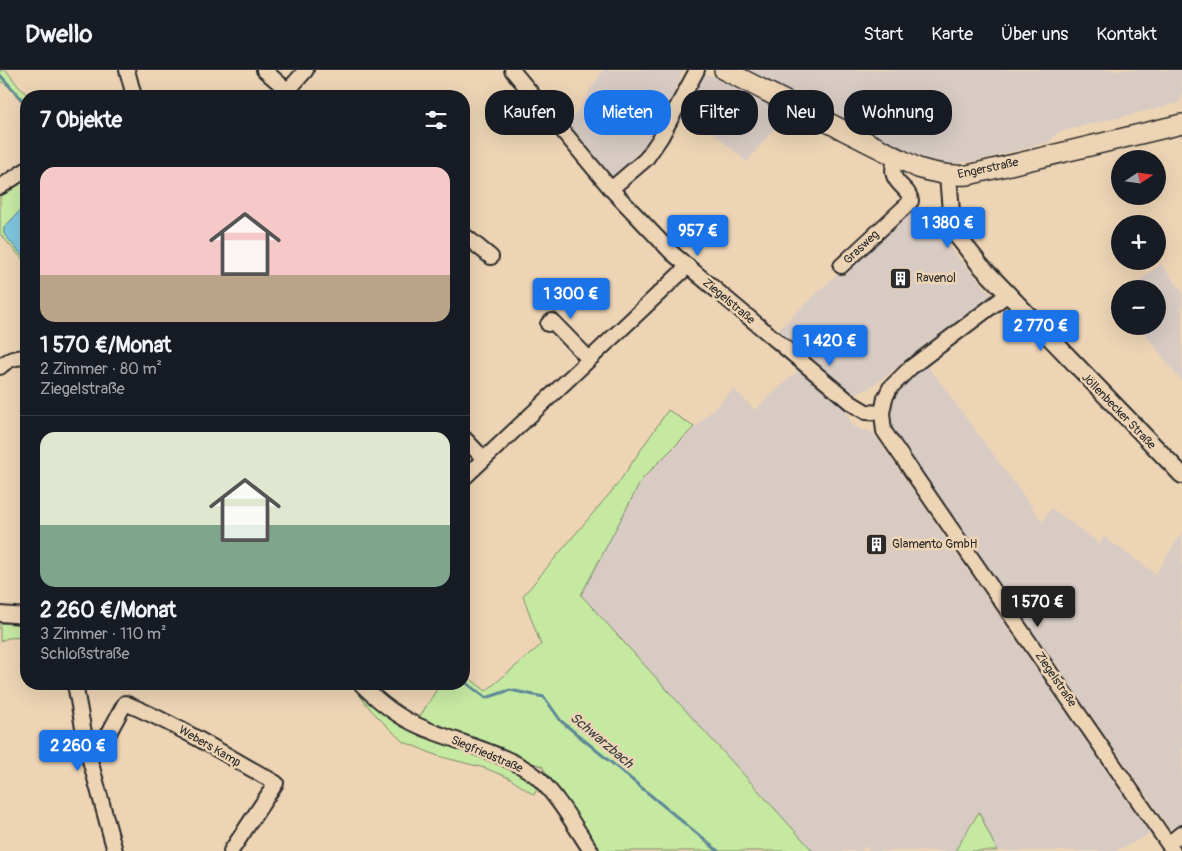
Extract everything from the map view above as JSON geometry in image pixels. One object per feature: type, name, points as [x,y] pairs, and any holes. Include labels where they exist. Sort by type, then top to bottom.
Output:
[{"type":"main road","name":"Engerstraße","points":[[724,70],[918,168],[933,174],[948,176],[968,175],[1182,124]]},
{"type":"street","points":[[127,70],[132,90]]},
{"type":"street","points":[[264,70],[283,90]]},
{"type":"street","points":[[292,90],[306,70]]},
{"type":"street","name":"Ziegelstraße","points":[[512,70],[611,190],[672,253],[851,404],[866,412],[882,413],[884,431],[1171,848],[1182,832]]},
{"type":"street","points":[[611,190],[646,159],[661,137],[697,70]]},
{"type":"street","name":"Grasweg","points":[[841,266],[911,201],[894,174],[892,167],[896,157]]},
{"type":"street","points":[[0,186],[20,174]]},
{"type":"street","name":"Jöllenbecker Straße","points":[[948,176],[952,223],[959,238],[980,265],[1182,475]]},
{"type":"street","points":[[470,239],[491,257]]},
{"type":"street","points":[[470,472],[688,266]]},
{"type":"street","points":[[882,413],[890,388],[910,368],[1008,294]]},
{"type":"street","points":[[548,324],[552,321],[589,359]]},
{"type":"street","points":[[0,367],[5,362],[20,356]]},
{"type":"street","points":[[470,444],[484,459]]},
{"type":"street","points":[[0,614],[20,616]]},
{"type":"street","points":[[76,690],[87,749],[115,851]]},
{"type":"street","name":"Siegfriedstraße","points":[[367,690],[380,703],[417,725],[514,763],[537,777],[564,811],[591,851]]},
{"type":"street","name":"Webers Kamp","points":[[87,749],[103,744],[125,703],[176,726],[276,783],[231,851]]},
{"type":"shaded area","points":[[603,70],[683,70],[671,102],[671,90],[590,90]]},
{"type":"shaded area","points":[[747,70],[1182,70],[1182,97],[1179,103],[1058,132],[1049,142],[975,161],[949,164],[934,163],[875,135],[952,135],[952,90],[844,90],[844,119],[834,114],[834,90],[786,90]]},
{"type":"shaded area","points":[[708,74],[744,90],[692,90],[700,75]]},
{"type":"shaded area","points":[[758,96],[768,101],[769,135],[747,162],[716,135],[758,135]]},
{"type":"shaded area","points":[[584,100],[584,135],[654,135],[615,175],[609,176],[571,135],[574,135],[574,116]]},
{"type":"shaded area","points":[[910,205],[994,297],[869,388],[853,394],[777,331]]},
{"type":"shaded area","points":[[1153,270],[1166,270],[1182,291],[1182,382],[1146,335],[1166,335],[1166,280],[1141,280]]},
{"type":"shaded area","points":[[927,365],[1043,522],[1051,508],[1100,544],[1104,537],[1156,574],[1182,532],[1182,846],[894,432],[890,420],[890,406],[893,394],[904,381]]},
{"type":"shaded area","points":[[801,368],[846,406],[851,424],[863,431],[870,431],[876,437],[1150,834],[1116,851],[997,851],[978,812],[955,851],[869,851],[867,846],[861,851],[813,851],[580,595],[642,479],[734,389],[755,410]]},
{"type":"green space","points":[[0,70],[6,70],[22,90],[20,90],[20,100],[7,85],[0,81]]},
{"type":"green space","points":[[20,179],[20,211],[4,228],[4,234],[20,253],[20,256],[0,234],[0,193]]},
{"type":"green space","points":[[668,410],[694,427],[642,479],[581,595],[813,851],[595,851],[542,766],[517,758],[419,718],[436,690],[470,690],[470,679],[486,691],[541,645],[523,596],[617,485]]},
{"type":"green space","points":[[0,623],[20,625],[20,637],[8,638],[0,641]]},
{"type":"green space","points":[[356,690],[361,690],[377,706],[512,768],[538,787],[534,795],[509,778],[485,768],[438,756],[402,741],[371,710]]},
{"type":"green space","points":[[979,812],[997,851],[955,851]]},
{"type":"water","points":[[20,211],[20,253],[4,234],[4,228]]},
{"type":"waterway","name":"Schwarzbach","points":[[0,75],[20,97]]},
{"type":"waterway","name":"Schwarzbach","points":[[470,686],[486,698],[510,690],[544,697],[561,721],[718,851]]},
{"type":"place","name":"Ravenol","points":[[900,278]]},
{"type":"place","name":"Glamento GmbH","points":[[876,544]]}]
